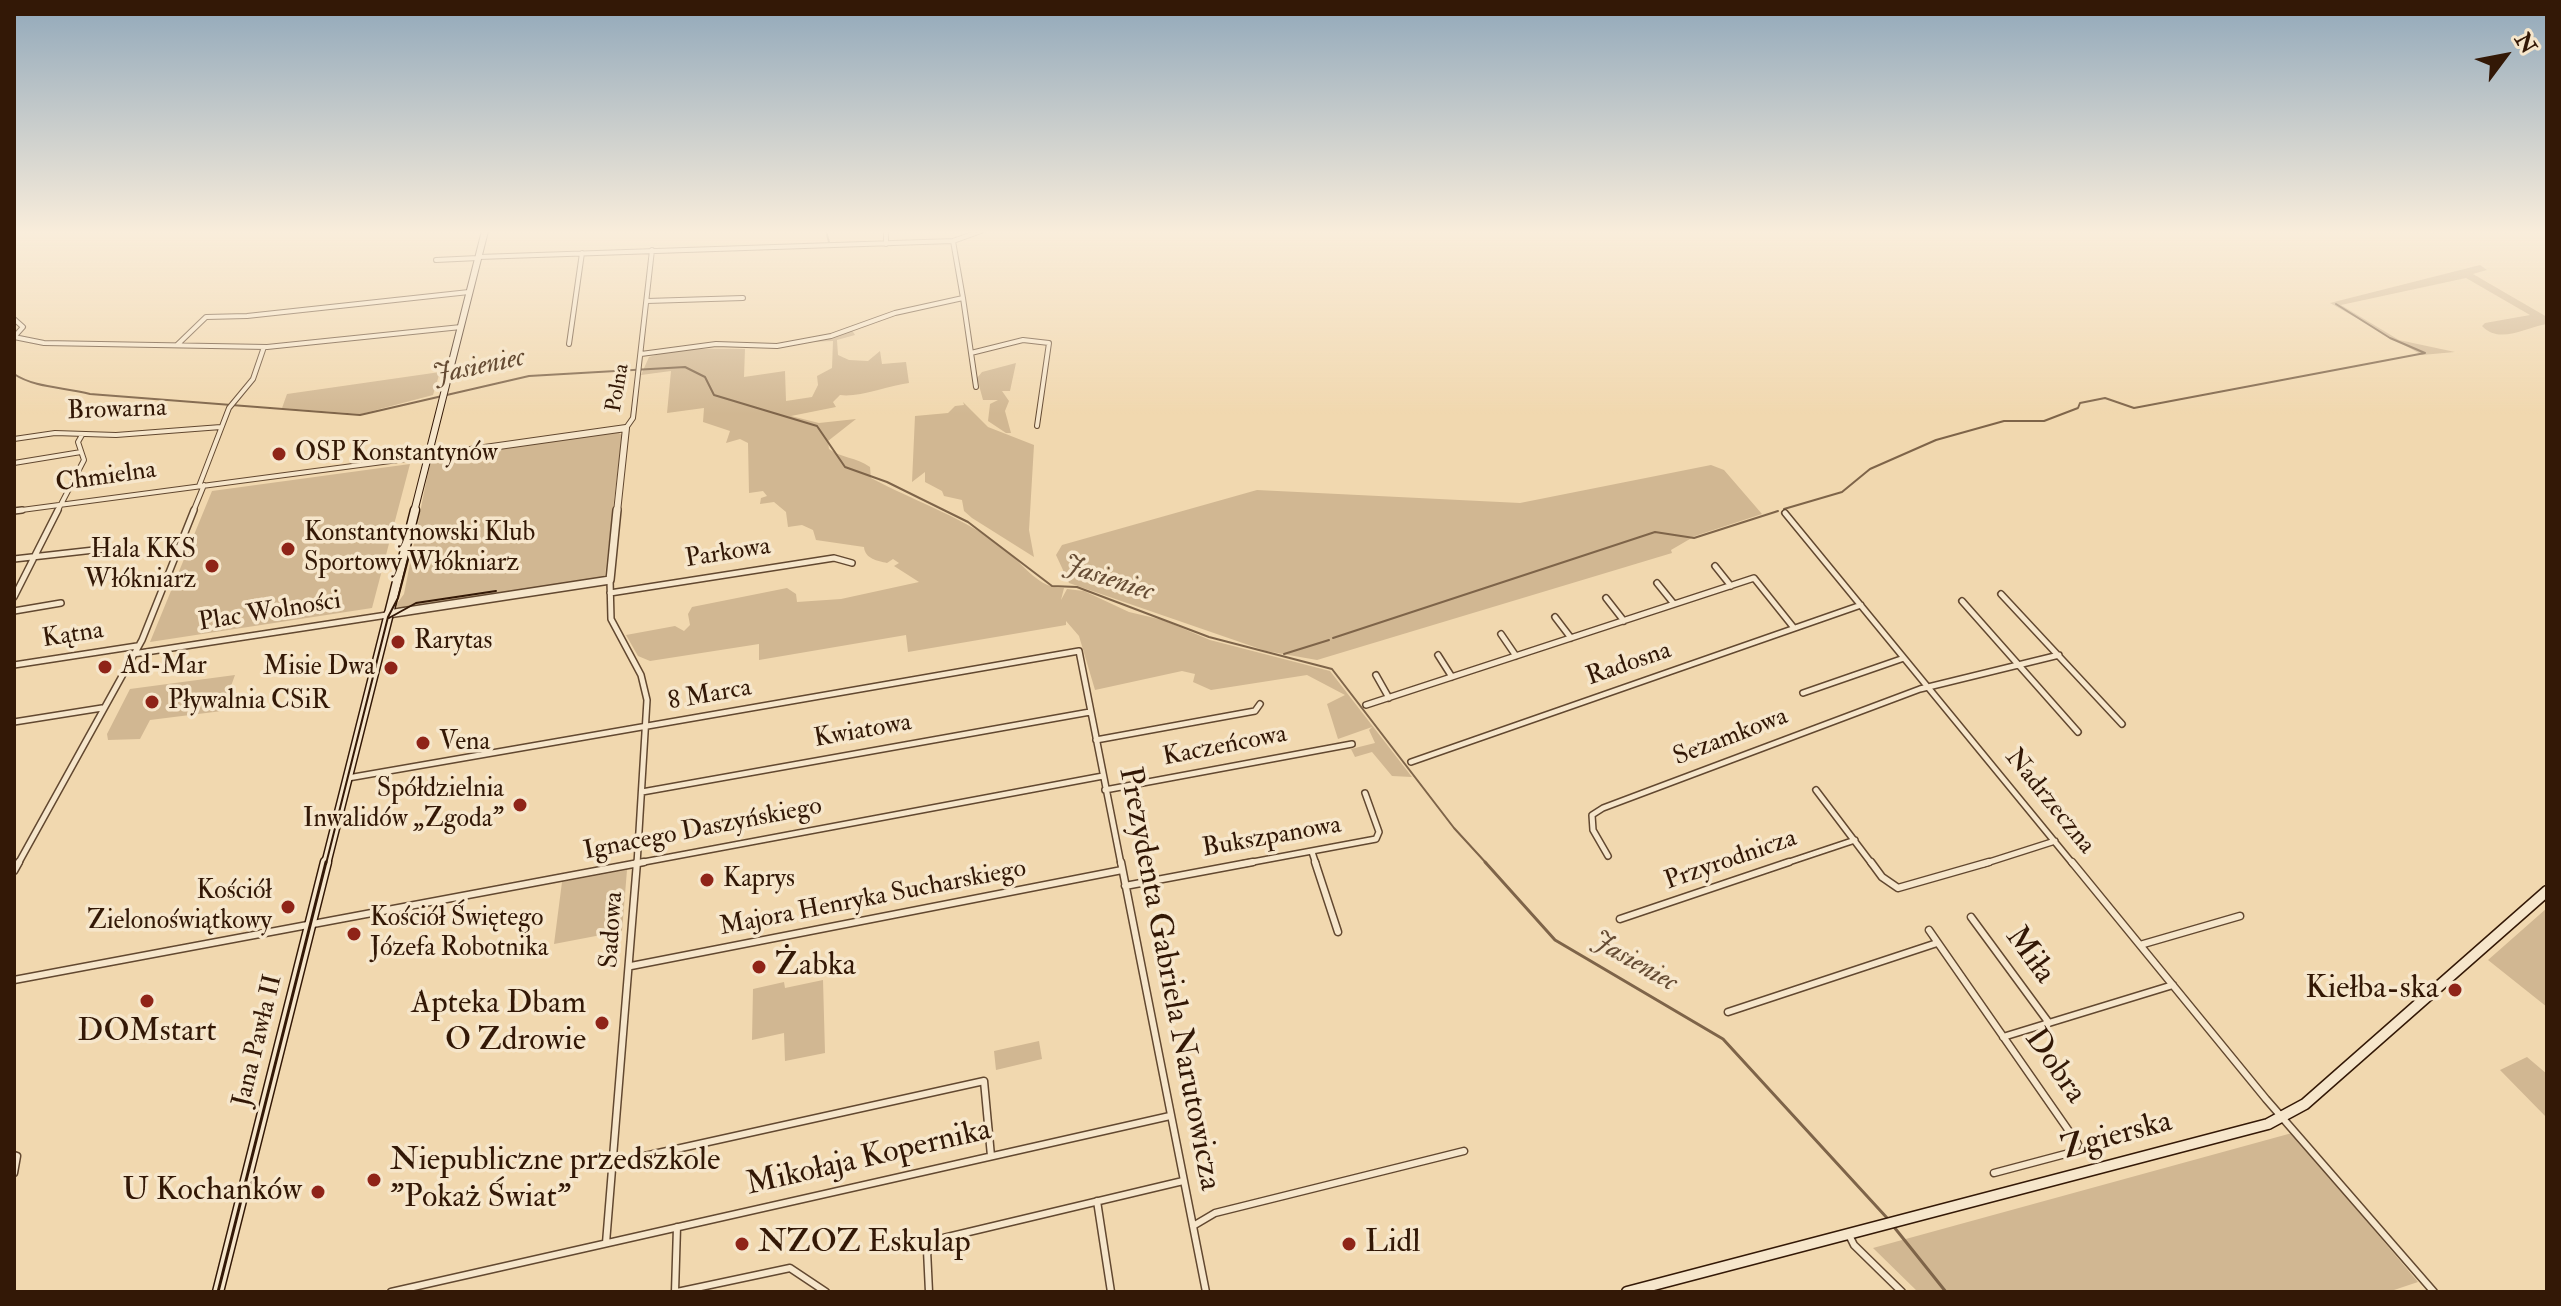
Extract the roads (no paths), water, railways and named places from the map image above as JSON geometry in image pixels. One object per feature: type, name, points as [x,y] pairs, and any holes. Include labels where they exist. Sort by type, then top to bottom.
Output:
[{"type":"main road","name":"Jana Pawła II","points":[[218,1292],[469,292]]},
{"type":"main road","name":"Zgierska","points":[[1627,1292],[2282,1117],[2305,1104],[2547,891]]},
{"type":"street","points":[[177,345],[206,317],[247,316],[469,292]]},
{"type":"street","points":[[569,344],[576,292]]},
{"type":"street","points":[[641,354],[648,292]]},
{"type":"street","points":[[962,292],[976,387]]},
{"type":"street","points":[[647,301],[743,298]]},
{"type":"street","name":"Polna","points":[[626,428],[633,418],[641,354],[716,344],[758,348],[788,344],[831,336],[895,313],[963,298]]},
{"type":"street","points":[[14,319],[20,322],[22,329],[14,337],[44,343],[264,347],[461,327]]},
{"type":"street","points":[[971,353],[1023,340],[1049,343],[1037,426]]},
{"type":"street","points":[[14,871],[138,646],[229,408],[253,379],[264,347]]},
{"type":"street","name":"Browarna","points":[[14,439],[55,433],[221,427]]},
{"type":"street","points":[[201,486],[626,428],[610,580]]},
{"type":"street","points":[[14,597],[84,460],[78,442],[83,434]]},
{"type":"street","points":[[14,463],[81,452]]},
{"type":"street","name":"Chmielna","points":[[14,511],[201,486]]},
{"type":"street","name":"Nadrzeczna","points":[[1785,513],[2282,1117],[2434,1292]]},
{"type":"street","points":[[14,559],[103,549]]},
{"type":"street","name":"Parkowa","points":[[610,593],[834,558],[852,563]]},
{"type":"street","points":[[1715,566],[1731,586]]},
{"type":"street","points":[[1366,705],[1754,578],[1794,628]]},
{"type":"street","name":"Sadowa","points":[[606,1243],[631,966],[646,727],[644,681],[613,624],[610,580]]},
{"type":"street","name":"Plac Wolności","points":[[132,654],[610,580]]},
{"type":"street","points":[[1657,583],[1674,604]]},
{"type":"street","points":[[2001,594],[2122,724]]},
{"type":"street","points":[[1606,598],[1624,621]]},
{"type":"street","points":[[1962,601],[2078,732]]},
{"type":"street","points":[[14,611],[61,603]]},
{"type":"street","name":"Radosna","points":[[1411,762],[1861,605]]},
{"type":"street","points":[[1555,617],[1571,638]]},
{"type":"street","points":[[1501,634],[1516,656]]},
{"type":"street","name":"Kątna","points":[[14,665],[138,646]]},
{"type":"street","name":"8 Marca","points":[[348,778],[1079,651]]},
{"type":"street","name":"Prezydenta Gabriela Narutowicza","points":[[1079,651],[1206,1292]]},
{"type":"street","points":[[1438,655],[1452,677]]},
{"type":"street","points":[[1929,688],[2059,655]]},
{"type":"street","points":[[1803,693],[1904,658]]},
{"type":"street","points":[[1376,675],[1389,698]]},
{"type":"street","name":"Sezamkowa","points":[[1608,856],[1591,822],[1592,815],[1603,808],[1929,688]]},
{"type":"street","name":"Prezydenta Gabriela Narutowicza","points":[[1096,740],[1255,711],[1260,704]]},
{"type":"street","points":[[14,722],[102,708]]},
{"type":"street","name":"Kwiatowa","points":[[642,792],[1091,712]]},
{"type":"street","name":"Kaczeńcowa","points":[[1105,790],[1352,744]]},
{"type":"street","name":"Ignacego Daszyńskiego","points":[[14,980],[296,928],[310,922],[1103,776]]},
{"type":"street","points":[[1816,790],[1882,877],[1898,888],[1908,888],[2055,841]]},
{"type":"street","name":"Bukszpanowa","points":[[1125,886],[1380,837],[1365,793]]},
{"type":"street","name":"Przyrodnicza","points":[[1620,919],[1855,840]]},
{"type":"street","points":[[1312,852],[1338,932]]},
{"type":"street","name":"Majora Henryka Sucharskiego","points":[[631,966],[1122,870]]},
{"type":"street","points":[[2140,945],[2240,916]]},
{"type":"street","name":"Miła","points":[[1971,917],[2049,1023]]},
{"type":"street","name":"Dobra","points":[[1929,930],[2078,1144],[2073,1152],[1994,1173]]},
{"type":"street","points":[[1728,1012],[1937,943]]},
{"type":"street","name":"Miła","points":[[2003,1037],[2173,985]]},
{"type":"street","points":[[613,1163],[984,1081],[991,1156]]},
{"type":"street","name":"Mikołaja Kopernika","points":[[391,1292],[1170,1116]]},
{"type":"street","name":"Prezydenta Gabriela Narutowicza","points":[[1193,1226],[1215,1213],[1464,1151]]},
{"type":"street","points":[[14,1155],[17,1165],[14,1173]]},
{"type":"street","points":[[929,1292],[927,1250],[935,1240],[1183,1181]]},
{"type":"street","points":[[1097,1201],[1111,1292]]},
{"type":"street","points":[[677,1227],[676,1292],[790,1268],[813,1280],[826,1292]]},
{"type":"street","points":[[1849,1235],[1854,1245],[1902,1292]]},
{"type":"waterway","points":[[1784,509],[1842,492],[1870,469],[1936,440],[2004,421],[2044,421],[2078,408],[2080,403],[2105,398],[2134,408],[2425,353],[2390,338],[2336,304]]},
{"type":"waterway","name":"Jasieniec","points":[[14,374],[40,385],[90,394],[360,415],[529,376],[685,367],[705,377],[714,395],[817,426],[845,467],[887,482],[968,522],[1052,586],[1077,587],[1209,637],[1332,669],[1454,828],[1487,864]]},
{"type":"waterway","points":[[1333,638],[1655,532],[1694,538],[1778,511]]},
{"type":"waterway","points":[[1284,654],[1329,640]]},
{"type":"waterway","name":"Jasieniec","points":[[1485,862],[1555,940],[1723,1039],[1888,1219]]},
{"type":"waterway","name":"Jasieniec","points":[[1894,1227],[1946,1292]]},
{"type":"tram line","points":[[326,864],[388,617],[398,598],[409,556]]},
{"type":"tram line","points":[[389,618],[416,603],[496,591]]},
{"type":"tram line","points":[[218,1292],[326,862]]},
{"type":"place","name":"OSP Konstantynów","points":[[279,454]]},
{"type":"place","name":"Konstantynowski Klub Sportowy Włókniarz","points":[[288,549]]},
{"type":"place","name":"Hala KKS Włókniarz","points":[[212,566]]},
{"type":"place","name":"Rarytas","points":[[398,642]]},
{"type":"place","name":"Ad-Mar","points":[[105,667]]},
{"type":"place","name":"Misie Dwa","points":[[391,668]]},
{"type":"place","name":"Pływalnia CSiR","points":[[152,702]]},
{"type":"place","name":"Vena","points":[[423,743]]},
{"type":"place","name":"Spółdzielnia Inwalidów „Zgoda”","points":[[520,805]]},
{"type":"place","name":"Kaprys","points":[[707,880]]},
{"type":"place","name":"Kościół Zielonoświątkowy","points":[[288,907]]},
{"type":"place","name":"Kościół Świętego Józefa Robotnika","points":[[354,934]]},
{"type":"place","name":"Żabka","points":[[759,967]]},
{"type":"place","name":"Kiełba-ska","points":[[2455,990]]},
{"type":"place","name":"DOMstart","points":[[147,1001]]},
{"type":"place","name":"Apteka Dbam O Zdrowie","points":[[602,1023]]},
{"type":"place","name":"Niepubliczne przedszkole \"Pokaż Świat\"","points":[[374,1180]]},
{"type":"place","name":"U Kochanków","points":[[318,1192]]},
{"type":"place","name":"NZOZ Eskulap","points":[[742,1244]]},
{"type":"place","name":"Lidl","points":[[1349,1244]]}]
